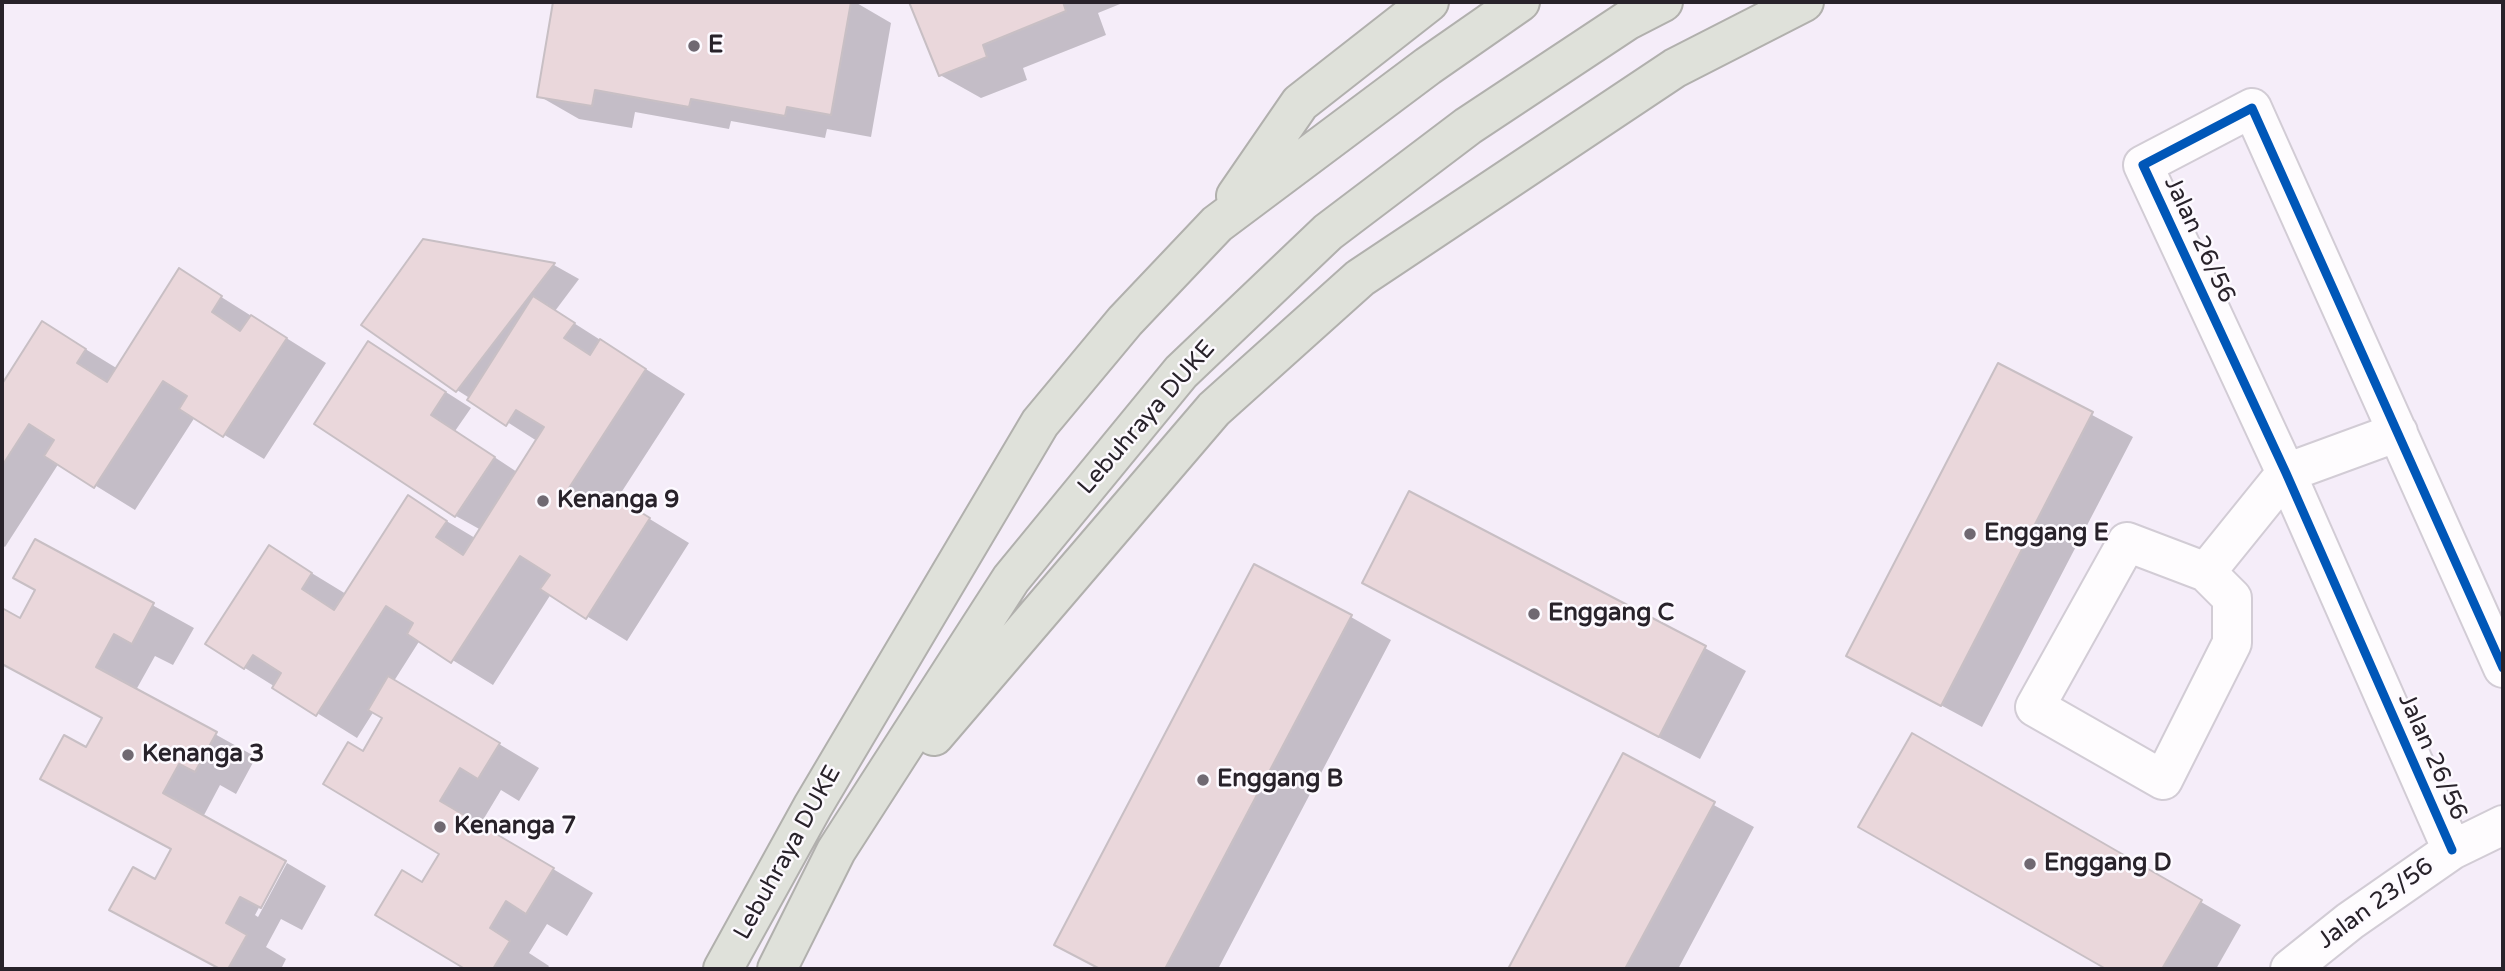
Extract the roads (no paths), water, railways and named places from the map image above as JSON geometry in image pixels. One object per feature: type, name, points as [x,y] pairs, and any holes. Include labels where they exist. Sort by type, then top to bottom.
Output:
[{"type":"highway","points":[[1217,224],[1300,103],[1429,2]]},
{"type":"highway","name":"Lebuhraya DUKE","points":[[723,969],[813,806],[1040,423],[1125,321],[1217,224],[1427,66],[1520,2]]},
{"type":"highway","name":"Lebuhraya DUKE","points":[[777,969],[836,851],[1011,579],[1181,372],[1339,224],[1468,126],[1628,20],[1663,2]]},
{"type":"highway","points":[[836,851],[1214,409],[1360,278],[1675,68],[1804,2]]},
{"type":"street","name":"Jalan 26/56","points":[[2452,850],[2286,473],[2143,165],[2252,108],[2503,668]]},
{"type":"street","points":[[2206,572],[2286,473],[2398,432]]},
{"type":"street","points":[[2127,542],[2206,572],[2232,598],[2232,643],[2163,780],[2035,707],[2127,542]]},
{"type":"street","name":"Jalan 23/56","points":[[2290,969],[2350,920],[2452,850],[2503,825]]},
{"type":"place","name":"E","points":[[694,46]]},
{"type":"place","name":"Kenanga 9","points":[[543,501]]},
{"type":"place","name":"Enggang E","points":[[1970,534]]},
{"type":"place","name":"Enggang C","points":[[1534,614]]},
{"type":"place","name":"Kenanga 3","points":[[128,755]]},
{"type":"place","name":"Enggang B","points":[[1203,780]]},
{"type":"place","name":"Kenanga 7","points":[[440,827]]},
{"type":"place","name":"Enggang D","points":[[2030,864]]}]
